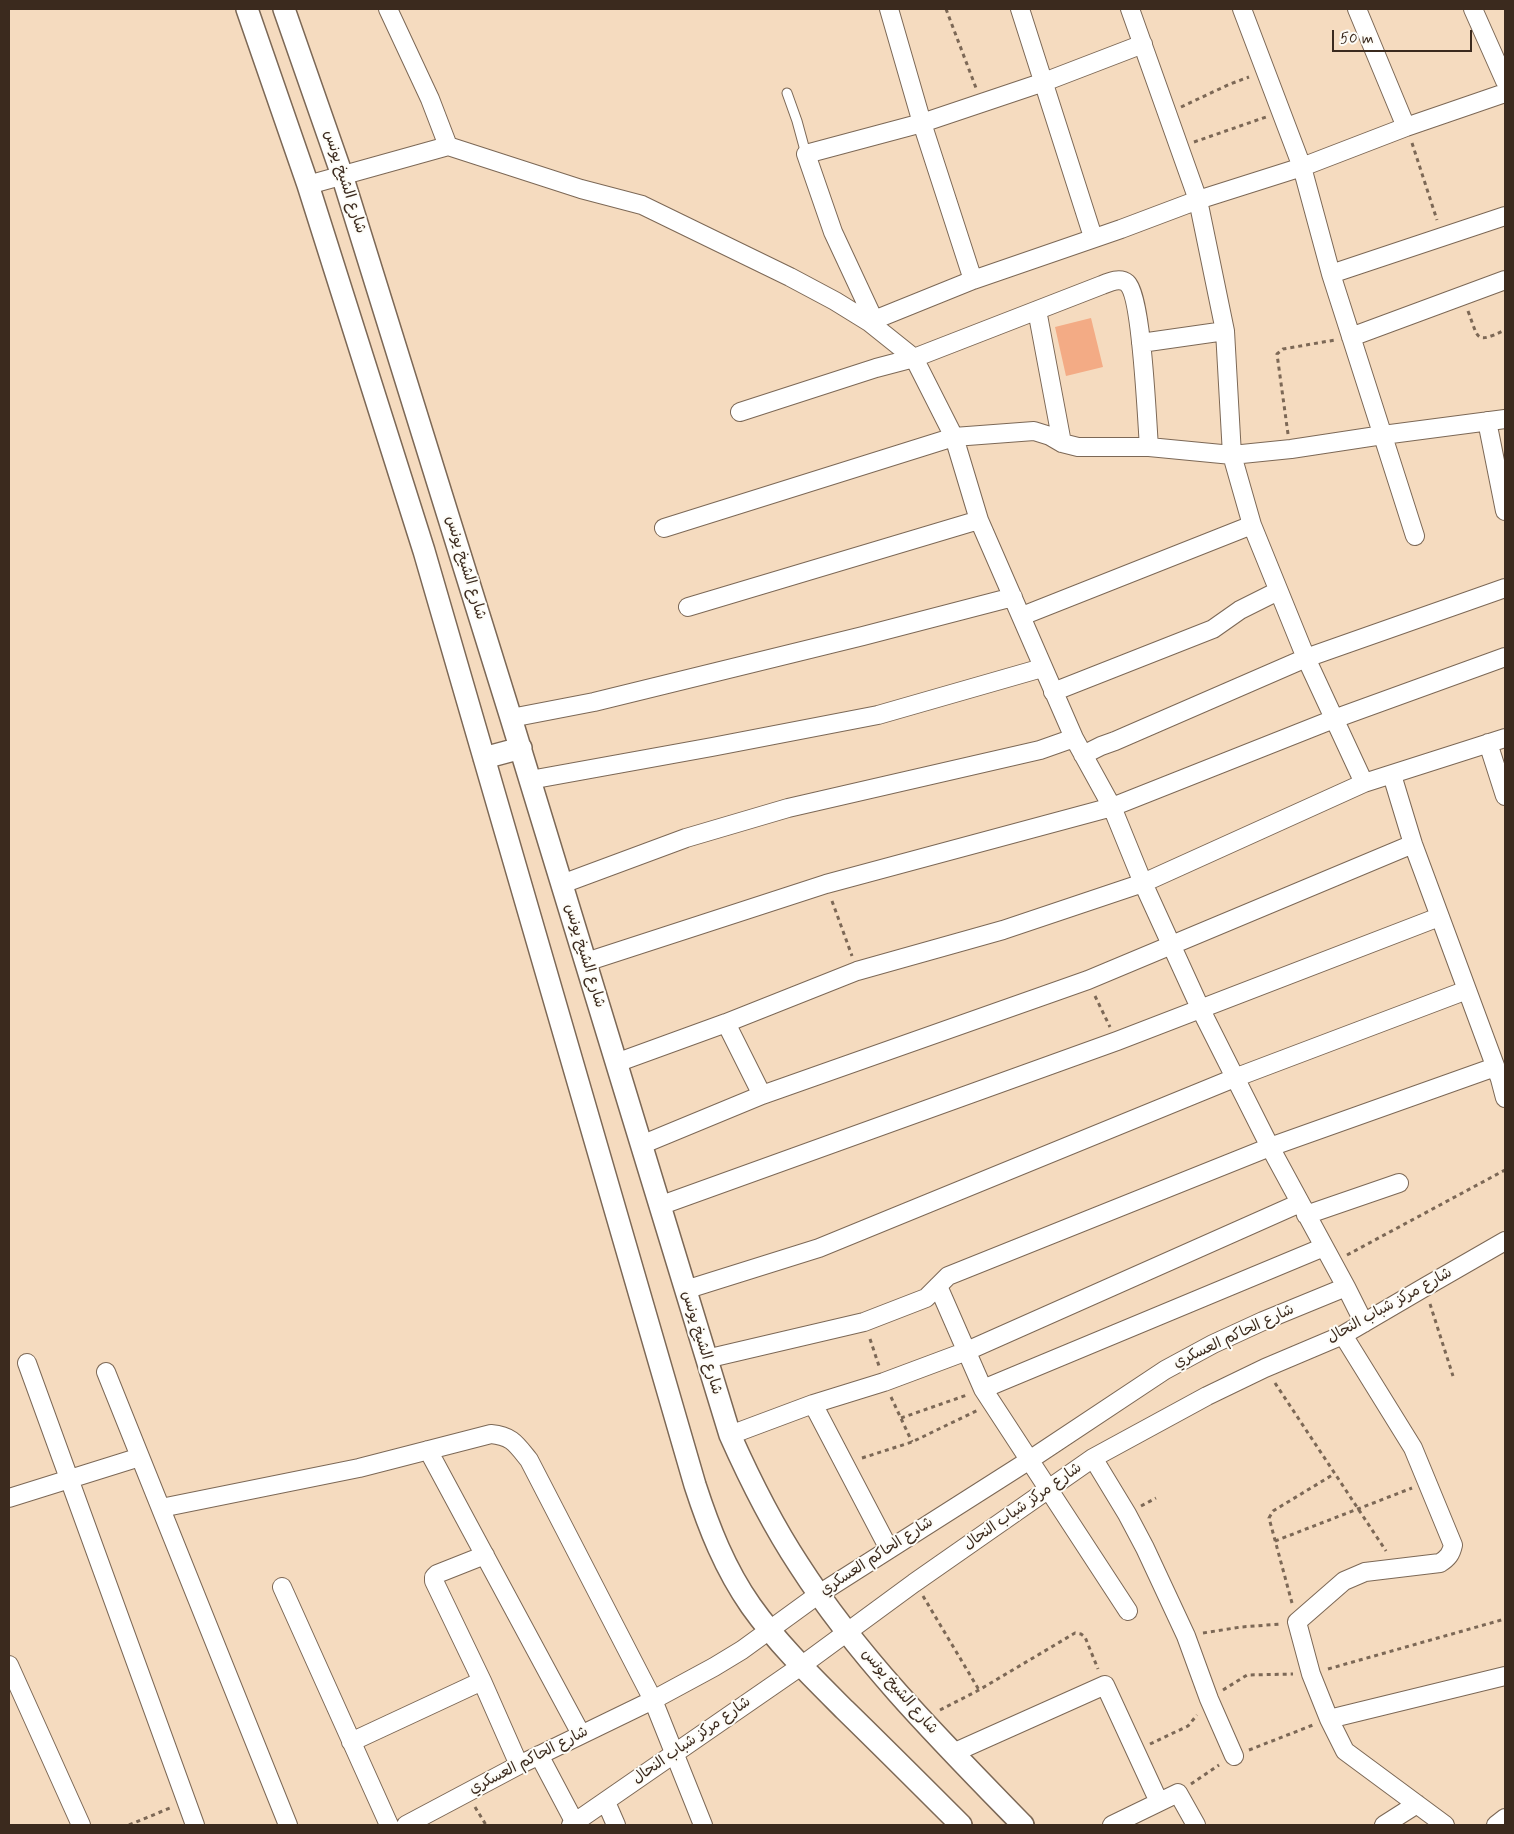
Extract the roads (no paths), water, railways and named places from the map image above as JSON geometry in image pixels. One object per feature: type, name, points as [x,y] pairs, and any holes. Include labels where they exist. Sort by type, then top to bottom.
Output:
[{"type":"street","points":[[246,9],[308,185],[424,551],[695,1485],[709,1527],[727,1567],[750,1605],[770,1631],[801,1666],[961,1825]]},
{"type":"street","name":"شارع الشيخ يونس","points":[[284,9],[342,175],[521,748],[730,1435],[750,1480],[773,1524],[819,1594],[848,1632],[922,1720],[1024,1825]]},
{"type":"street","points":[[388,9],[430,99],[448,146]]},
{"type":"street","points":[[889,9],[922,123],[973,280]]},
{"type":"street","points":[[1020,9],[1093,238]]},
{"type":"street","points":[[1130,9],[1198,200],[1225,331],[1232,455],[1252,525],[1306,658],[1364,784]]},
{"type":"street","points":[[1242,9],[1302,168],[1350,337],[1415,536]]},
{"type":"street","points":[[1357,9],[1406,127]]},
{"type":"street","points":[[1473,9],[1505,81]]},
{"type":"street","points":[[871,321],[833,232],[806,154],[922,123],[1044,82],[1143,44]]},
{"type":"street","points":[[871,321],[973,280],[1198,200],[1302,168],[1406,127],[1505,93]]},
{"type":"street","points":[[308,185],[448,146],[581,190],[642,205],[790,277],[871,321],[914,358],[954,437],[979,520],[1022,616],[1042,668],[1074,738],[1112,807],[1170,944],[1270,1147],[1346,1286],[1364,1323]]},
{"type":"street","points":[[1331,274],[1505,216]]},
{"type":"street","points":[[740,412],[876,368],[914,358],[1102,284],[1121,280],[1130,286],[1137,312],[1149,447]]},
{"type":"street","points":[[1350,337],[1505,280]]},
{"type":"street","points":[[1037,310],[1062,443]]},
{"type":"street","points":[[1141,343],[1225,331]]},
{"type":"street","points":[[664,528],[954,437],[1034,431],[1050,436],[1062,443],[1078,447],[1149,447],[1232,455],[1291,450],[1383,435],[1505,419]]},
{"type":"street","points":[[1487,421],[1505,510]]},
{"type":"street","points":[[688,607],[979,520]]},
{"type":"street","points":[[1022,616],[1252,525]]},
{"type":"street","points":[[1083,755],[1306,658],[1505,588]]},
{"type":"street","points":[[1053,692],[1213,629],[1240,610],[1278,591]]},
{"type":"street","points":[[511,718],[594,702],[863,636],[1012,597]]},
{"type":"street","points":[[586,962],[826,884],[1112,807],[1334,719],[1505,657]]},
{"type":"street","points":[[530,780],[712,748],[878,715],[1042,668]]},
{"type":"street","points":[[562,884],[686,838],[788,808],[1040,750],[1074,738]]},
{"type":"street","points":[[616,1063],[726,1023],[857,971],[1004,930],[1143,883],[1364,784],[1505,738]]},
{"type":"street","points":[[1488,743],[1505,796]]},
{"type":"street","points":[[484,758],[521,748]]},
{"type":"street","points":[[1392,775],[1413,844],[1466,990],[1500,1075],[1505,1098]]},
{"type":"street","points":[[641,1145],[762,1095],[1088,980],[1170,944],[1413,844]]},
{"type":"street","points":[[659,1206],[1202,1010],[1439,917]]},
{"type":"street","points":[[685,1290],[819,1248],[1237,1077],[1466,990]]},
{"type":"street","points":[[726,1023],[762,1095]]},
{"type":"street","points":[[706,1359],[864,1322],[926,1298],[948,1276],[1270,1147],[1500,1075]]},
{"type":"street","points":[[730,1435],[966,1352],[1303,1209],[1399,1183]]},
{"type":"street","name":"شارع مركز شباب النحال","points":[[573,1824],[801,1666],[914,1583],[1093,1458],[1206,1396],[1265,1368],[1343,1336],[1505,1241]]},
{"type":"street","points":[[987,1396],[1324,1247]]},
{"type":"street","points":[[938,1286],[987,1396],[1128,1611]]},
{"type":"street","name":"شارع الحاكم العسكري","points":[[406,1825],[519,1765],[653,1700],[714,1667],[770,1631],[819,1594],[1028,1461],[1165,1370],[1213,1344],[1262,1321],[1346,1286]]},
{"type":"street","points":[[1343,1336],[1413,1448],[1453,1544],[1451,1553],[1440,1563],[1365,1572],[1344,1581],[1297,1622],[1311,1674],[1345,1752],[1445,1825]]},
{"type":"street","points":[[27,1363],[195,1825]]},
{"type":"street","points":[[106,1372],[288,1825]]},
{"type":"street","points":[[814,1404],[889,1549]]},
{"type":"street","points":[[161,1508],[359,1468],[491,1434],[504,1435],[515,1442],[529,1460],[653,1700],[703,1825]]},
{"type":"street","points":[[428,1450],[581,1734]]},
{"type":"street","points":[[9,1498],[140,1457]]},
{"type":"street","points":[[1093,1458],[1127,1514],[1186,1636],[1209,1699],[1234,1756]]},
{"type":"street","points":[[485,1555],[437,1574],[434,1577],[434,1581],[482,1681],[519,1765]]},
{"type":"street","points":[[282,1586],[389,1825]]},
{"type":"street","points":[[9,1665],[81,1825]]},
{"type":"street","points":[[1329,1719],[1505,1676]]},
{"type":"street","points":[[351,1742],[482,1681]]},
{"type":"street","points":[[953,1753],[1104,1685],[1159,1802]]},
{"type":"street","points":[[539,1755],[573,1824]]},
{"type":"street","points":[[1112,1825],[1178,1793],[1196,1825]]},
{"type":"street","points":[[606,1802],[616,1825]]},
{"type":"street","points":[[1384,1825],[1417,1804]]},
{"type":"street","points":[[1496,1825],[1505,1818]]},
{"type":"lane","points":[[787,93],[806,154]]}]
